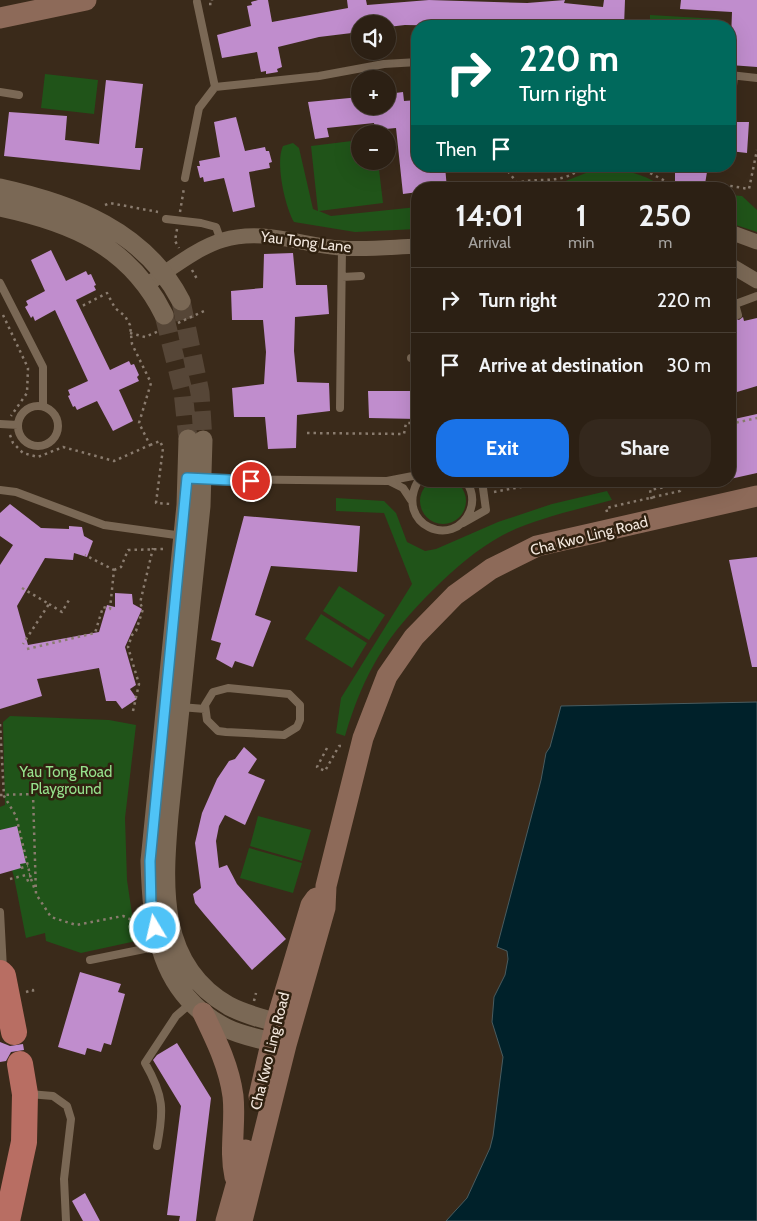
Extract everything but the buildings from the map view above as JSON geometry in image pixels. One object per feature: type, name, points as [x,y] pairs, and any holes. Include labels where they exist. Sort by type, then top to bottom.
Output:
[{"type":"highway","points":[[2,974],[14,1032]]},
{"type":"highway","points":[[7,1221],[24,1142],[24,1094],[20,1064]]},
{"type":"highway","points":[[0,1212],[1,1221]]},
{"type":"main road","points":[[0,18],[86,0]]},
{"type":"main road","name":"Cha Kwo Ling Road","points":[[242,1221],[281,1034],[311,905],[326,886],[363,738],[387,676],[414,637],[455,595],[491,568],[536,546],[757,496]]},
{"type":"main road","points":[[197,1008],[222,1051],[233,1097],[231,1161],[236,1181]]},
{"type":"main road","name":"Cha Kwo Ling Road","points":[[226,1221],[236,1181],[281,1034]]},
{"type":"street","points":[[0,188],[67,206],[108,225],[133,242],[164,273],[181,301]]},
{"type":"street","points":[[0,207],[25,212],[78,230],[115,253],[146,285],[164,315]]},
{"type":"street","points":[[736,234],[757,242]]},
{"type":"street","name":"Yau Tong Lane","points":[[146,285],[221,241],[256,235],[342,248],[411,246]]},
{"type":"street","points":[[736,269],[757,281]]},
{"type":"street","points":[[196,440],[180,707],[165,860],[165,904],[176,943],[188,969],[218,999],[281,1034]]},
{"type":"street","points":[[195,479],[177,543],[150,861],[151,910],[159,946],[176,986],[197,1008],[227,1028],[281,1034]]},
{"type":"lane","points":[[197,2],[214,88]]},
{"type":"lane","points":[[185,178],[199,108],[214,88],[319,76],[384,64],[411,62]]},
{"type":"lane","points":[[736,76],[757,78]]},
{"type":"lane","points":[[0,92],[18,95]]},
{"type":"lane","points":[[166,219],[216,227],[221,241]]},
{"type":"lane","points":[[340,408],[342,248]]},
{"type":"lane","points":[[342,277],[361,276]]},
{"type":"lane","points":[[0,283],[43,367],[43,406]]},
{"type":"lane","points":[[736,304],[757,296]]},
{"type":"lane","points":[[36,406],[43,406],[54,413],[59,426],[55,438],[50,443],[38,447],[31,446],[21,437],[18,424],[24,412],[36,406]]},
{"type":"lane","points":[[4,424],[18,424]]},
{"type":"lane","points":[[195,479],[387,481],[411,476]]},
{"type":"lane","points":[[387,481],[403,488],[411,500],[415,514],[425,525],[444,530],[457,526],[486,510],[483,487]]},
{"type":"lane","points":[[411,500],[416,487]]},
{"type":"lane","points":[[457,526],[466,518],[471,507],[472,495],[469,487]]},
{"type":"lane","points":[[0,490],[16,492],[104,525],[177,543]]},
{"type":"lane","points":[[228,688],[289,694],[300,705],[301,712],[297,727],[284,735],[276,736],[218,731],[207,720],[204,709],[208,698],[213,692],[228,688]]},
{"type":"lane","points":[[180,707],[204,709]]},
{"type":"lane","points":[[0,912],[2,974]]},
{"type":"lane","points":[[90,960],[159,946]]},
{"type":"lane","points":[[157,1146],[163,1106],[155,1080],[146,1063],[176,1016],[197,1008]]},
{"type":"lane","points":[[24,1094],[53,1096],[67,1106],[70,1119],[64,1179],[66,1221]]},
{"type":"path","points":[[736,187],[748,189],[757,150]]},
{"type":"path","points":[[523,182],[531,179],[565,177],[575,172]]},
{"type":"path","points":[[648,172],[668,182]]},
{"type":"path","points":[[105,205],[110,203],[159,212]]},
{"type":"path","points":[[82,306],[107,293],[115,308],[125,316],[130,325],[135,352],[151,383],[138,423],[150,446]]},
{"type":"path","points":[[0,309],[28,368],[26,393],[4,424],[17,448],[24,453],[38,456],[63,447],[114,461],[160,441],[163,448],[156,503],[174,504]]},
{"type":"path","points":[[130,333],[145,337]]},
{"type":"path","points":[[736,423],[757,418]]},
{"type":"path","points":[[307,433],[404,434],[406,423],[411,423]]},
{"type":"path","points":[[494,492],[520,487]]},
{"type":"path","points":[[654,508],[650,490],[662,487]]},
{"type":"path","points":[[606,508],[680,491],[679,487]]},
{"type":"path","points":[[114,570],[121,567],[128,550],[153,548],[177,543]]},
{"type":"path","points":[[134,711],[139,684],[128,647],[132,635],[136,632],[143,609],[140,603],[153,548]]},
{"type":"path","points":[[85,555],[114,570]]},
{"type":"path","points":[[26,650],[95,633],[103,607],[110,609],[114,570]]},
{"type":"path","points":[[22,588],[62,612],[69,600]]},
{"type":"path","points":[[23,644],[49,604]]},
{"type":"path","points":[[0,724],[2,795],[16,816],[36,894],[51,917],[76,925],[123,916],[132,920],[135,917]]},
{"type":"path","points":[[326,748],[317,767],[324,771],[339,746],[346,747]]},
{"type":"path","points":[[2,795],[32,794],[36,894]]},
{"type":"path","points":[[21,868],[28,866]]},
{"type":"path","points":[[10,879],[30,874]]},
{"type":"path","points":[[26,881],[31,879]]},
{"type":"green space","points":[[650,15],[719,19],[719,20],[650,20]]},
{"type":"green space","points":[[45,74],[98,80],[94,114],[41,108]]},
{"type":"green space","points":[[351,141],[351,170],[379,170],[383,203],[319,211],[331,216],[411,208],[411,229],[355,232],[294,222],[287,206],[282,184],[280,163],[283,146],[293,143],[299,148],[313,209],[318,211],[311,146]]},
{"type":"green space","points":[[588,172],[630,172],[655,182],[563,182]]},
{"type":"green space","points":[[736,196],[742,196],[757,210],[757,232],[736,225]]},
{"type":"green space","points":[[425,487],[461,487],[466,501],[462,514],[456,520],[443,524],[430,520],[424,514],[420,501]]},
{"type":"green space","points":[[607,491],[612,500],[556,515],[516,529],[484,546],[450,574],[417,606],[390,639],[369,673],[360,692],[345,736],[336,733],[341,698],[412,584],[384,513],[336,511],[336,498],[384,501],[396,513],[407,542],[425,551],[436,549],[498,522],[552,504]]},
{"type":"green space","points":[[339,586],[385,615],[369,640],[323,611]]},
{"type":"green space","points":[[321,614],[367,643],[352,668],[305,639]]},
{"type":"green space","name":"Yau Tong Road Playground","points":[[10,716],[109,720],[136,725],[125,818],[127,880],[136,941],[81,953],[46,941],[45,933],[26,938],[14,877],[0,829],[0,807],[5,805],[3,722]]},
{"type":"green space","points":[[258,816],[311,830],[302,861],[250,846]]},
{"type":"green space","points":[[249,848],[302,863],[293,893],[240,878]]},
{"type":"water","points":[[757,702],[757,1221],[446,1221],[467,1198],[490,1148],[493,1136],[503,1057],[492,1022],[494,997],[505,975],[508,959],[507,951],[497,947],[541,780],[546,753],[550,747],[561,706]]},
{"type":"tunnel","points":[[181,301],[200,393],[203,440]]},
{"type":"tunnel","points":[[164,315],[183,391],[188,439]]},
{"type":"route","points":[[155,928],[151,910],[150,861],[186,505],[187,478],[251,481]]}]
